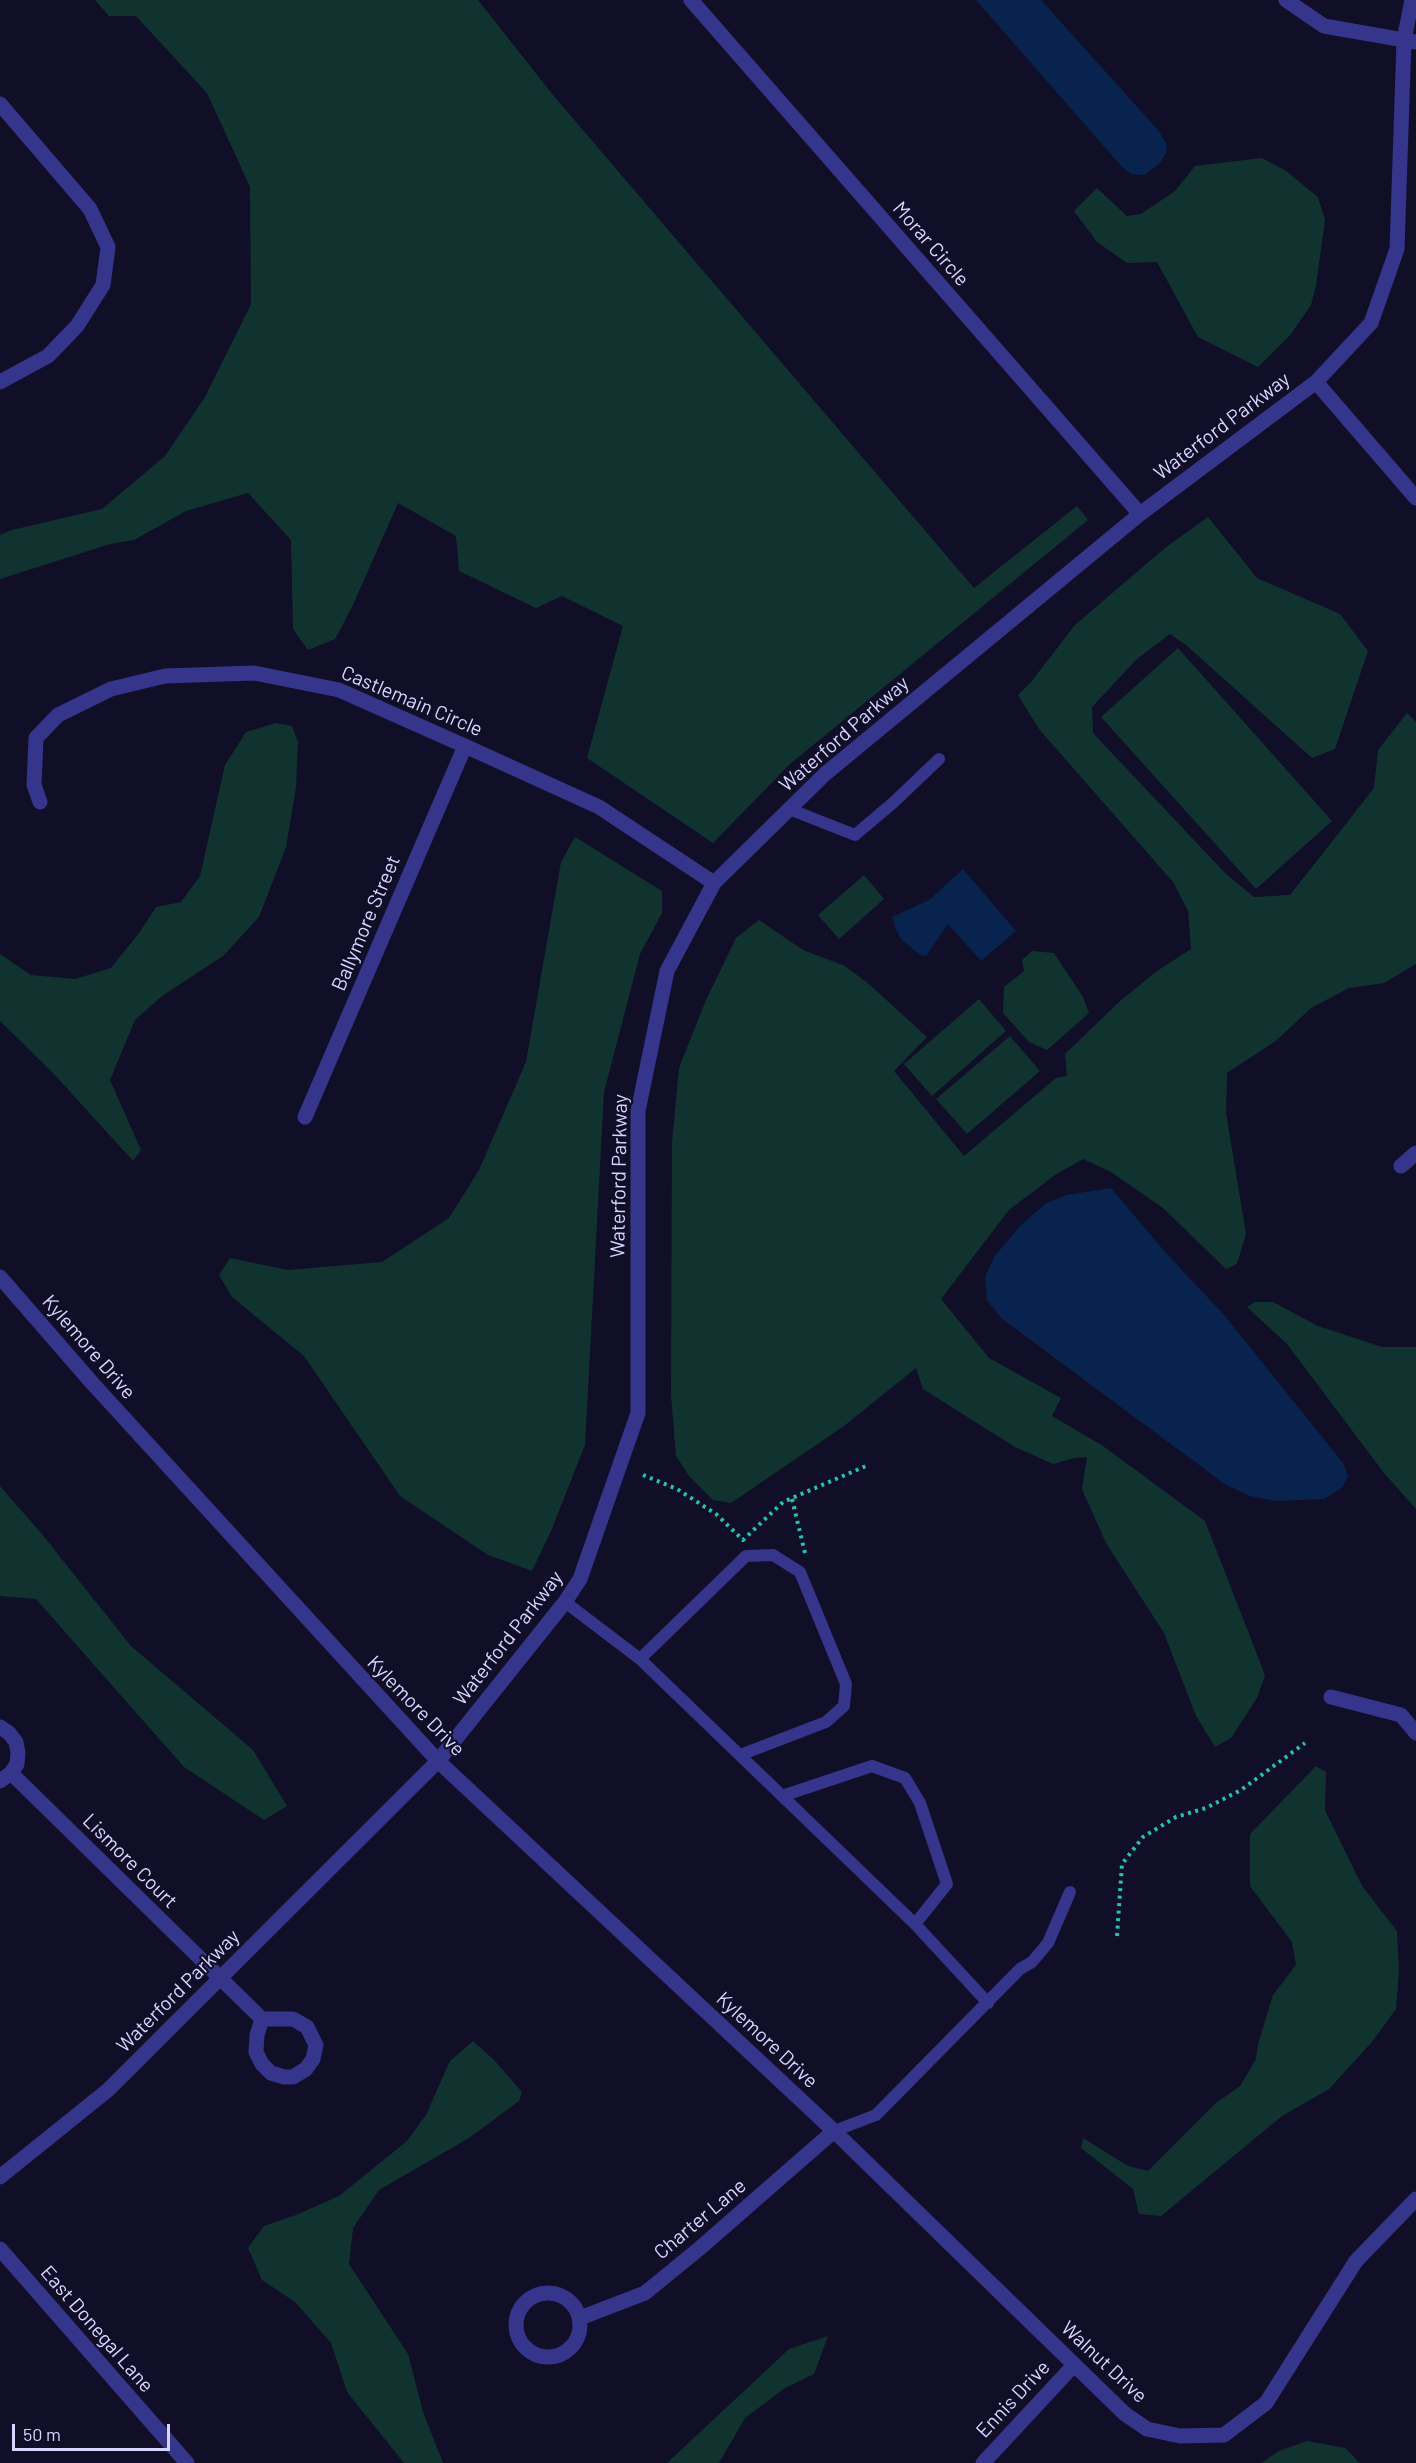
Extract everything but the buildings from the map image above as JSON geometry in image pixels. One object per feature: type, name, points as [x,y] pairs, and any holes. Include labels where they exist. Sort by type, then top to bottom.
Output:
[{"type":"street","name":"Morar Circle","points":[[691,0],[1140,514]]},
{"type":"street","points":[[1286,0],[1324,26],[1410,41]]},
{"type":"street","name":"Waterford Parkway","points":[[0,2177],[108,2090],[438,1761],[565,1602],[580,1579],[638,1413],[640,1101],[667,971],[714,883],[825,774],[1140,514],[1316,382],[1371,323],[1397,249],[1412,0]]},
{"type":"street","points":[[0,104],[90,209],[108,247],[103,285],[77,326],[48,356],[0,381]]},
{"type":"street","points":[[1316,382],[1416,498]]},
{"type":"street","name":"Castlemain Circle","points":[[40,802],[34,785],[36,738],[58,715],[111,689],[165,676],[254,673],[339,690],[599,807],[714,883]]},
{"type":"street","name":"Ballymore Street","points":[[305,1117],[465,746]]},
{"type":"street","points":[[1401,1166],[1416,1153]]},
{"type":"street","name":"Kylemore Drive","points":[[0,1277],[93,1384],[438,1761],[834,2131]]},
{"type":"street","points":[[1331,1696],[1401,1715],[1416,1733]]},
{"type":"street","name":"Lismore Court","points":[[0,1727],[16,1742],[18,1753],[16,1764],[5,1777],[262,2019]]},
{"type":"street","points":[[262,2019],[293,2019],[307,2028],[316,2045],[313,2059],[306,2069],[293,2077],[284,2077],[271,2073],[262,2064],[256,2052],[257,2035],[262,2019]]},
{"type":"street","name":"Charter Lane","points":[[580,2318],[645,2293],[834,2131]]},
{"type":"street","name":"Walnut Drive","points":[[834,2131],[1125,2414],[1147,2429],[1180,2436],[1224,2435],[1266,2403],[1356,2261],[1416,2199]]},
{"type":"street","name":"East Donegal Lane","points":[[0,2249],[187,2463]]},
{"type":"street","points":[[541,2294],[553,2294],[565,2298],[580,2318],[580,2331],[576,2342],[567,2352],[556,2357],[543,2357],[531,2353],[522,2344],[517,2332],[516,2320],[521,2308],[529,2299],[541,2294]]},
{"type":"street","name":"Ennis Drive","points":[[983,2463],[1074,2365]]},
{"type":"lane","points":[[789,809],[855,835],[939,759]]},
{"type":"lane","points":[[640,1659],[746,1556],[773,1555],[800,1572],[846,1683],[844,1706],[826,1722],[740,1755]]},
{"type":"lane","points":[[565,1602],[640,1659],[915,1924],[988,2003]]},
{"type":"lane","points":[[782,1796],[872,1766],[904,1778],[921,1803],[947,1884],[915,1924]]},
{"type":"lane","points":[[834,2131],[876,2115],[1020,1969],[1032,1962],[1048,1943],[1070,1892]]},
{"type":"path","points":[[643,1475],[677,1489],[716,1514],[743,1540],[783,1502],[866,1466]]},
{"type":"path","points":[[792,1498],[805,1553]]},
{"type":"path","points":[[1117,1936],[1122,1864],[1143,1837],[1176,1817],[1206,1808],[1241,1790],[1305,1743]]},
{"type":"green space","points":[[95,0],[478,0],[553,95],[974,588],[1077,506],[1088,520],[790,764],[713,843],[587,758],[623,626],[562,596],[536,608],[459,571],[456,536],[398,503],[352,607],[335,639],[308,650],[293,629],[291,540],[248,493],[186,511],[134,540],[110,544],[0,579],[0,535],[12,530],[102,509],[165,456],[205,397],[251,304],[250,187],[207,93],[136,16],[109,16]]},
{"type":"green space","points":[[1262,158],[1286,171],[1318,197],[1325,220],[1316,286],[1311,305],[1291,334],[1258,367],[1198,337],[1157,262],[1127,263],[1097,242],[1074,211],[1097,188],[1127,216],[1141,214],[1175,191],[1195,166]]},
{"type":"green space","points":[[1208,517],[1257,578],[1340,614],[1368,651],[1335,749],[1312,758],[1186,645],[1170,634],[1137,659],[1092,707],[1093,733],[1226,874],[1254,897],[1290,895],[1374,788],[1378,750],[1407,713],[1416,722],[1416,964],[1384,983],[1349,988],[1311,1008],[1277,1040],[1227,1073],[1226,1113],[1246,1234],[1237,1264],[1226,1269],[1163,1208],[1111,1172],[1083,1159],[1055,1175],[1009,1210],[941,1299],[989,1358],[1061,1398],[1052,1416],[1103,1446],[1205,1521],[1265,1675],[1257,1698],[1231,1738],[1215,1747],[1196,1716],[1164,1633],[1106,1543],[1082,1489],[1087,1457],[1053,1464],[1015,1447],[923,1389],[916,1368],[844,1426],[731,1503],[713,1500],[689,1476],[676,1456],[671,1395],[672,1142],[679,1068],[706,1000],[736,938],[759,920],[803,950],[845,966],[870,985],[927,1037],[894,1071],[964,1156],[1056,1078],[1067,1076],[1065,1054],[1120,1001],[1157,971],[1191,949],[1188,911],[1173,882],[1039,729],[1018,695],[1031,682],[1075,625],[1165,548]]},
{"type":"green space","points":[[1178,648],[1332,821],[1256,889],[1101,717]]},
{"type":"green space","points":[[276,723],[292,726],[298,742],[296,787],[286,847],[259,917],[223,956],[162,996],[135,1020],[110,1080],[141,1150],[133,1161],[53,1073],[0,1021],[0,954],[31,975],[75,979],[111,968],[156,907],[181,902],[200,876],[225,765],[246,732]]},
{"type":"green space","points":[[575,837],[662,891],[662,913],[640,954],[604,1092],[585,1445],[551,1531],[532,1571],[488,1555],[400,1496],[304,1356],[232,1297],[219,1275],[230,1258],[288,1270],[382,1262],[449,1218],[479,1170],[526,1062],[561,862]]},
{"type":"green space","points":[[864,875],[884,899],[839,939],[818,915]]},
{"type":"green space","points":[[1032,951],[1054,953],[1083,997],[1089,1013],[1047,1050],[1029,1042],[1003,1013],[1004,987],[1024,971],[1022,960]]},
{"type":"green space","points":[[979,999],[1006,1031],[932,1096],[904,1064]]},
{"type":"green space","points":[[1010,1036],[1040,1071],[967,1134],[936,1099]]},
{"type":"green space","points":[[1255,1302],[1273,1302],[1318,1326],[1382,1347],[1416,1347],[1416,1509],[1384,1473],[1287,1344],[1247,1307]]},
{"type":"green space","points":[[0,1486],[41,1533],[131,1646],[253,1750],[287,1806],[264,1820],[184,1767],[36,1599],[0,1596]]},
{"type":"green space","points":[[1316,1766],[1326,1772],[1325,1810],[1362,1886],[1397,1931],[1399,1971],[1396,2009],[1371,2043],[1329,2089],[1282,2116],[1161,2216],[1139,2214],[1133,2189],[1081,2148],[1083,2138],[1128,2166],[1148,2171],[1216,2103],[1240,2086],[1256,2059],[1258,2044],[1273,1995],[1296,1965],[1292,1942],[1250,1886],[1250,1834]]},
{"type":"green space","points":[[473,2041],[494,2060],[522,2092],[519,2101],[469,2138],[379,2190],[353,2228],[349,2264],[408,2354],[423,2412],[443,2463],[404,2463],[347,2392],[331,2343],[295,2302],[262,2280],[248,2248],[264,2226],[339,2196],[407,2141],[426,2115],[450,2061]]},
{"type":"green space","points":[[828,2336],[814,2374],[785,2388],[745,2418],[719,2463],[667,2463],[789,2349]]},
{"type":"green space","points":[[1307,2441],[1345,2448],[1360,2463],[1261,2463],[1279,2451]]},
{"type":"water","points":[[976,0],[1041,0],[1158,130],[1166,143],[1167,151],[1161,162],[1145,175],[1131,174],[1122,167]]},
{"type":"water","points":[[963,869],[1016,931],[981,961],[948,924],[926,956],[920,955],[902,940],[892,917],[929,900]]},
{"type":"water","points":[[1111,1188],[1166,1253],[1225,1316],[1343,1463],[1348,1476],[1342,1488],[1324,1499],[1276,1501],[1250,1496],[1226,1485],[1001,1318],[987,1300],[985,1277],[994,1257],[1020,1226],[1045,1204],[1066,1195]]}]
